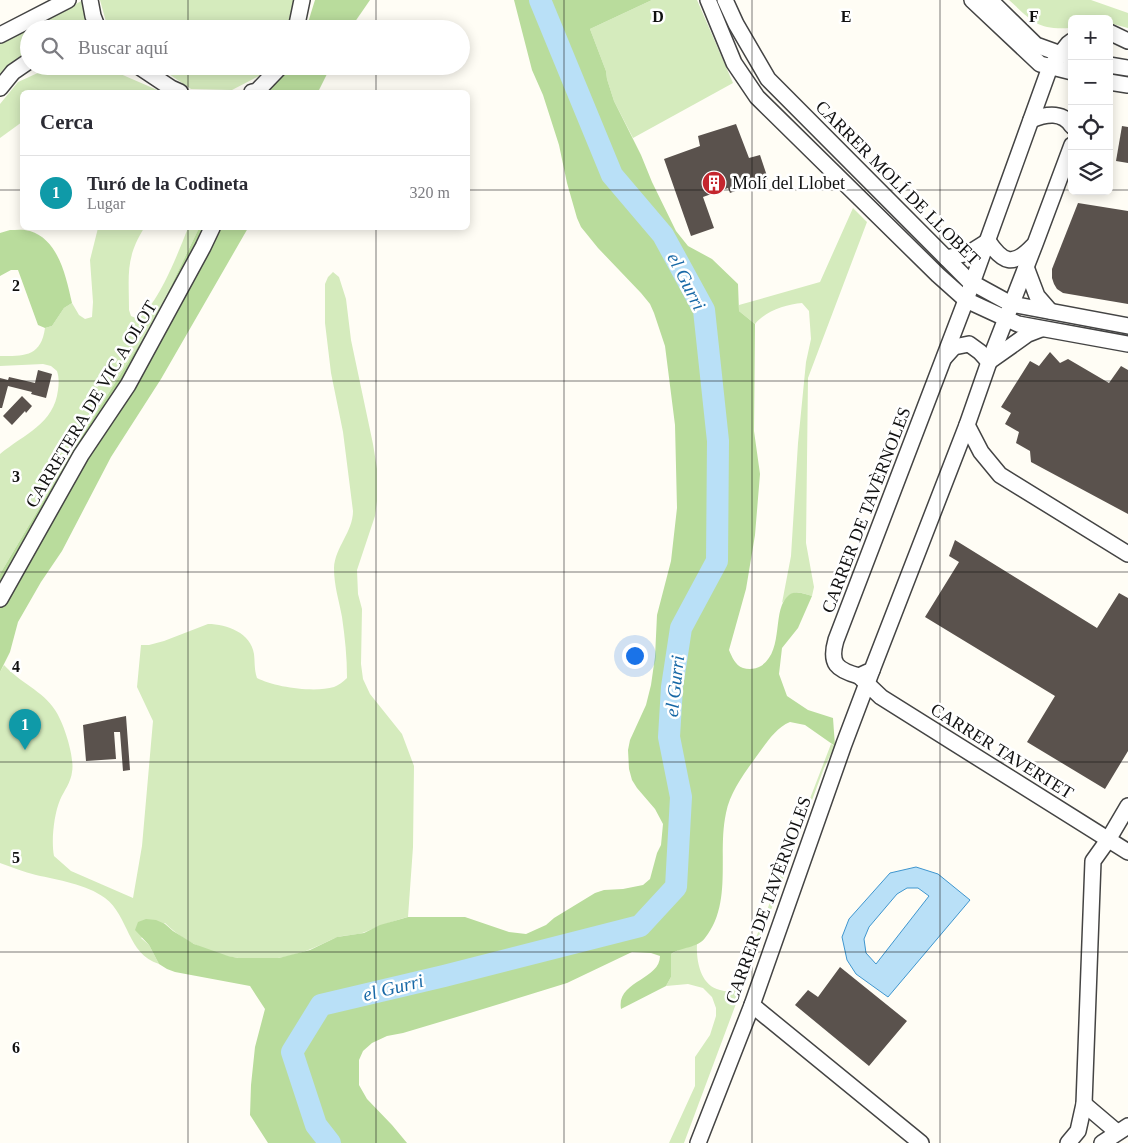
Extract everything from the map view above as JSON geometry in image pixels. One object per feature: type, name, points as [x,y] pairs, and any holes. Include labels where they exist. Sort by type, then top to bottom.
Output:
[{"type":"street","points":[[29,20],[68,0]]},
{"type":"street","points":[[90,0],[95,20]]},
{"type":"street","points":[[298,20],[302,0]]},
{"type":"street","name":"CARRER MOLÍ DE LLOBET","points":[[708,0],[734,63],[757,97],[966,300],[1008,311],[1050,311],[1128,326]]},
{"type":"street","name":"CARRER MOLÍ DE LLOBET","points":[[725,0],[736,24],[768,79],[946,258],[972,283],[1008,311],[1018,324],[1128,344]]},
{"type":"street","points":[[972,0],[1040,64],[1068,71]]},
{"type":"street","points":[[990,0],[1036,45],[1066,56]]},
{"type":"street","points":[[0,35],[20,25]]},
{"type":"street","points":[[1113,34],[1128,41]]},
{"type":"street","name":"CARRER DE TAVÈRNOLES","points":[[866,676],[843,672],[836,664],[832,652],[988,241],[1050,67],[1066,56]]},
{"type":"street","points":[[1113,66],[1128,68]]},
{"type":"street","points":[[0,88],[13,72],[20,67]]},
{"type":"street","points":[[152,75],[176,90]]},
{"type":"street","points":[[257,90],[272,75]]},
{"type":"street","points":[[1113,83],[1128,85]]},
{"type":"street","points":[[1031,120],[1041,116],[1054,115],[1063,117],[1068,122]]},
{"type":"street","name":"CARRER DE TAVÈRNOLES","points":[[698,1143],[752,1004],[866,676],[967,425],[988,362],[1070,150]]},
{"type":"street","name":"CARRETERA DE VIC A OLOT","points":[[0,598],[81,455],[128,385],[211,230]]},
{"type":"street","points":[[946,258],[969,254],[988,241],[997,254],[1011,260],[1023,257],[1035,244]]},
{"type":"street","points":[[1026,267],[1037,296],[1050,311]]},
{"type":"street","points":[[944,358],[954,347],[969,344],[980,352],[988,362],[1028,334],[1041,329]]},
{"type":"street","points":[[967,425],[980,452],[1000,475],[1128,554]]},
{"type":"street","name":"CARRER TAVERTET","points":[[866,676],[881,697],[1128,852]]},
{"type":"street","points":[[1068,1143],[1078,1131],[1084,1104],[1093,861],[1128,806]]},
{"type":"street","points":[[752,1004],[921,1143]]},
{"type":"street","points":[[1084,1104],[1123,1129],[1102,1143]]},
{"type":"green space","points":[[85,0],[86,20],[46,20]]},
{"type":"green space","points":[[100,0],[295,0],[291,20],[106,20]]},
{"type":"green space","points":[[315,0],[370,0],[356,20],[309,20]]},
{"type":"green space","points":[[514,0],[652,0],[590,29],[606,71],[614,101],[676,231],[688,246],[712,259],[738,284],[739,311],[755,324],[754,431],[760,474],[755,535],[746,589],[729,650],[740,667],[750,669],[761,666],[773,650],[780,610],[784,601],[789,595],[794,593],[812,596],[798,628],[782,648],[779,674],[787,696],[808,710],[833,718],[835,746],[805,725],[790,722],[771,737],[747,770],[734,791],[726,813],[722,894],[714,924],[705,938],[698,944],[671,954],[671,977],[666,986],[621,1009],[621,1000],[625,992],[653,970],[658,964],[660,956],[651,953],[632,952],[567,983],[403,1033],[387,1036],[372,1043],[363,1051],[359,1060],[359,1085],[367,1099],[407,1143],[268,1143],[250,1115],[255,1047],[265,1009],[250,986],[175,972],[159,964],[149,945],[135,930],[138,922],[146,919],[156,920],[194,944],[238,958],[279,958],[310,950],[337,937],[364,933],[380,925],[408,917],[465,917],[509,932],[526,934],[546,925],[595,893],[643,885],[650,879],[661,845],[663,824],[655,809],[632,780],[629,769],[628,750],[630,740],[646,705],[651,685],[655,657],[657,615],[671,561],[677,508],[675,425],[665,346],[650,304],[598,248],[581,227],[577,218],[559,145],[543,95],[532,70]]},
{"type":"green space","points":[[652,0],[697,0],[733,83],[633,138],[614,101],[606,71],[590,29]]},
{"type":"green space","points":[[1009,0],[1091,0],[1128,13],[1128,28],[1113,24],[1113,15],[1068,15],[1068,28],[1042,26],[1030,19]]},
{"type":"green space","points":[[20,30],[20,56],[0,78],[0,44]]},
{"type":"green space","points":[[33,75],[123,75],[157,90],[20,90],[20,123],[0,138],[0,104],[18,82]]},
{"type":"green space","points":[[170,75],[260,75],[232,90],[191,89]]},
{"type":"green space","points":[[281,75],[326,75],[319,90],[267,90]]},
{"type":"green space","points":[[853,208],[867,222],[808,378],[806,543],[814,587],[812,596],[796,593],[782,603],[791,556],[798,443],[806,362],[811,339],[809,311],[802,303],[789,305],[770,312],[755,324],[739,311],[739,305],[820,282]]},
{"type":"green space","points":[[10,230],[27,230],[40,236],[48,242],[60,261],[72,303],[64,308],[52,326],[45,328],[38,325],[18,270],[11,270],[0,276],[0,233]]},
{"type":"green space","points":[[98,230],[143,230],[134,249],[129,268],[129,310],[131,316],[138,319],[146,312],[160,290],[187,230],[198,230],[155,319],[85,431],[0,574],[0,454],[28,434],[51,412],[59,382],[57,371],[51,366],[43,364],[0,366],[0,356],[24,355],[35,350],[40,345],[45,328],[52,326],[64,308],[72,303],[79,315],[85,319],[92,317],[93,302],[90,260]]},
{"type":"green space","points":[[198,230],[247,230],[161,379],[111,457],[62,551],[41,582],[18,622],[10,652],[0,672],[0,574],[85,431],[155,319]]},
{"type":"green space","points":[[333,272],[339,277],[346,299],[351,340],[377,469],[375,516],[357,570],[358,594],[362,609],[361,664],[363,679],[370,694],[402,734],[414,766],[413,847],[408,917],[362,933],[335,938],[289,956],[273,959],[239,958],[207,950],[177,934],[165,923],[141,938],[149,945],[159,964],[148,959],[140,952],[119,914],[105,898],[81,886],[32,874],[0,863],[0,672],[4,665],[50,703],[62,723],[68,741],[72,758],[72,772],[56,813],[53,835],[54,856],[71,871],[133,898],[142,846],[153,721],[137,687],[141,645],[164,641],[208,624],[215,624],[237,631],[248,640],[254,654],[257,678],[264,681],[294,688],[326,689],[334,687],[347,678],[344,632],[334,568],[337,553],[350,526],[353,511],[343,432],[331,373],[325,323],[325,284]]},
{"type":"green space","points":[[831,744],[835,746],[824,768],[684,1143],[669,1143],[695,1086],[695,1057],[710,1035],[716,1016],[716,1008],[712,997],[703,988],[688,984],[666,986],[671,977],[671,954],[684,947],[697,944],[699,965],[708,984],[725,991],[731,991],[736,988]]},
{"type":"water","points":[[916,867],[938,874],[970,900],[888,997],[856,974],[847,960],[842,937],[849,919],[890,873]],"holes":[[[907,888],[918,888],[929,896],[876,964],[866,953],[864,939],[869,927],[897,894]]]},
{"type":"building","name":"Molí del Llobet","points":[[736,124],[749,158],[760,155],[768,179],[730,193],[728,188],[703,197],[714,228],[691,236],[664,159],[700,146],[698,136]]},
{"type":"building","points":[[1122,126],[1128,127],[1128,163],[1116,161]]},
{"type":"building","points":[[1078,203],[1128,211],[1128,304],[1063,293],[1054,284],[1052,269]]},
{"type":"building","points":[[1050,352],[1060,363],[1068,359],[1109,383],[1121,366],[1128,370],[1128,514],[1031,462],[1030,451],[1016,443],[1019,432],[1005,424],[1011,413],[1001,407],[1030,361],[1039,366]]},
{"type":"building","points":[[38,370],[52,374],[46,398],[31,394],[32,392],[8,386],[2,408],[0,408],[0,378],[8,380],[9,377],[35,383]]},
{"type":"building","points":[[22,396],[32,406],[12,425],[3,416]]},
{"type":"building","points":[[955,540],[1097,628],[1119,593],[1128,598],[1128,751],[1105,789],[1027,742],[1055,696],[925,617],[959,562],[949,556]]},
{"type":"building","points":[[126,716],[130,770],[123,771],[120,732],[114,732],[116,759],[86,761],[83,725]]},
{"type":"building","points":[[840,967],[907,1021],[869,1066],[795,1005],[808,990],[818,997]]},
{"type":"waterway","name":"el Gurri","points":[[330,1143],[316,1125],[292,1052],[321,1005],[640,926],[676,887],[681,797],[669,737],[672,687],[681,628],[717,561],[718,441],[704,310],[663,235],[612,175],[540,0]]},
{"type":"place","name":"Molí del Llobet","points":[[714,183]]},
{"type":"place","name":"Turó de la Codineta","points":[[25,750]]}]
